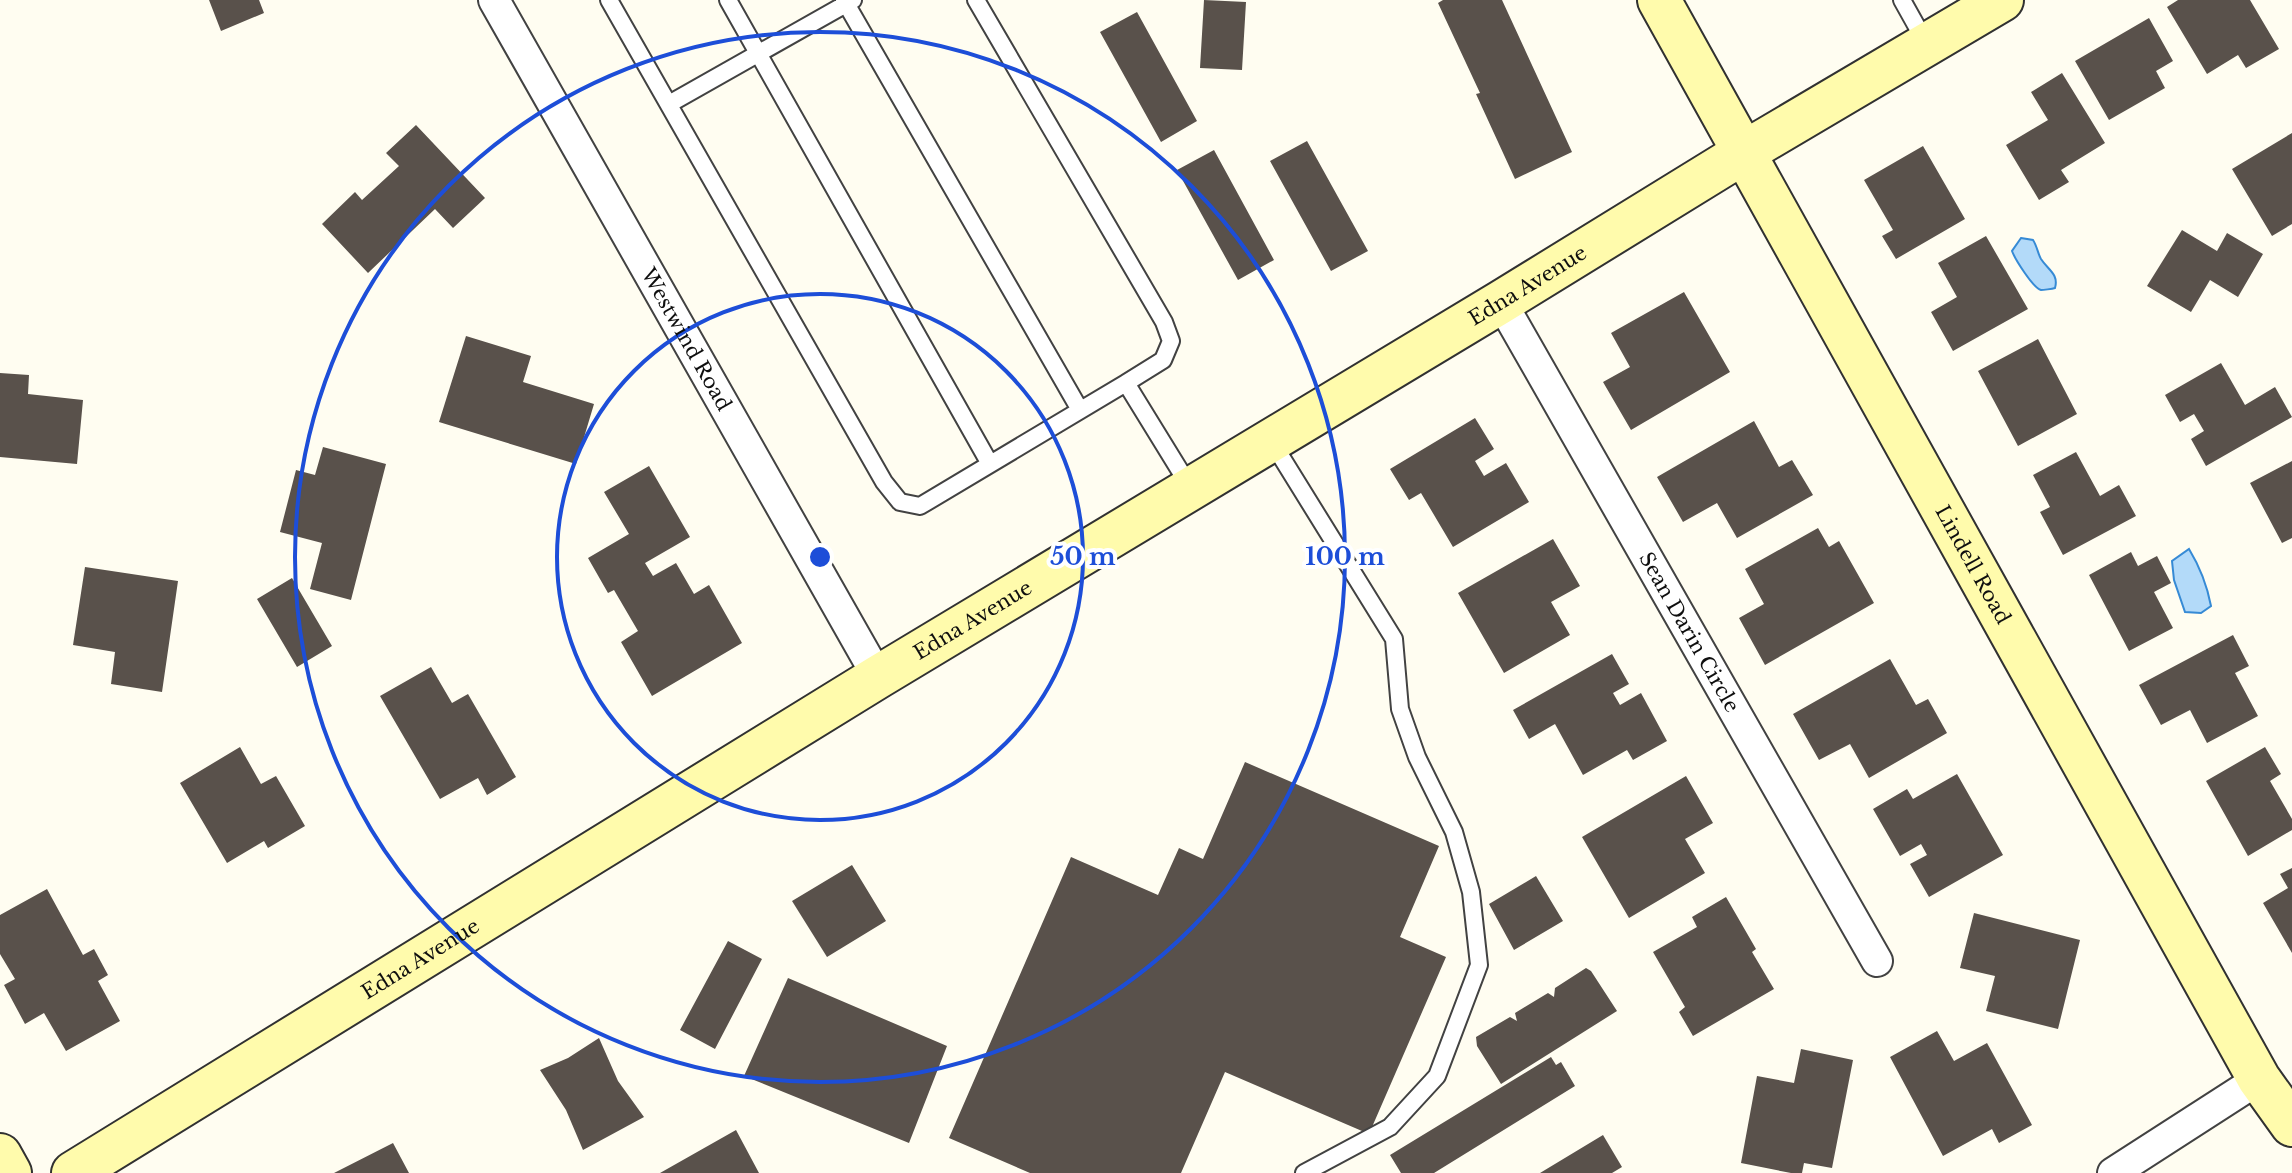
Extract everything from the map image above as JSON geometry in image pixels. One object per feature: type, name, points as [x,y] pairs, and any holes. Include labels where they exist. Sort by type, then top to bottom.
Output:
[{"type":"street","name":"Westwind Road","points":[[494,0],[878,677]]},
{"type":"street","name":"Lindell Road","points":[[1659,0],[2259,1079],[2292,1125]]},
{"type":"street","name":"Edna Avenue","points":[[73,1173],[878,677],[1743,153],[2002,0]]},
{"type":"street","name":"Sean Darin Circle","points":[[1501,302],[1877,961]]},
{"type":"street","points":[[2113,1173],[2259,1079]]},
{"type":"street","points":[[0,1155],[10,1173]]},
{"type":"lane","points":[[609,0],[884,482],[900,502],[920,506],[1163,360],[1171,341],[1164,322],[976,0]]},
{"type":"lane","points":[[728,0],[990,464]]},
{"type":"lane","points":[[1902,0],[1927,44]]},
{"type":"lane","points":[[669,104],[848,1],[1080,410]]},
{"type":"lane","points":[[1126,383],[1191,489]]},
{"type":"lane","points":[[1271,440],[1394,639],[1400,709],[1417,757],[1454,832],[1471,892],[1479,965],[1437,1076],[1390,1127],[1304,1173]]},
{"type":"water","points":[[2021,238],[2033,240],[2041,259],[2054,276],[2055,288],[2041,290],[2025,273],[2012,251]]},
{"type":"water","points":[[2189,549],[2203,576],[2211,606],[2201,613],[2185,612],[2174,580],[2172,561]]},
{"type":"building","points":[[209,0],[259,0],[264,13],[221,31]]},
{"type":"building","points":[[1204,0],[1246,2],[1242,70],[1200,68]]},
{"type":"building","points":[[1443,0],[1502,0],[1572,152],[1515,179],[1476,94],[1480,93],[1438,3]]},
{"type":"building","points":[[2178,0],[2250,0],[2279,49],[2246,68],[2238,55],[2207,74],[2167,7]]},
{"type":"building","points":[[1137,12],[1197,121],[1161,142],[1100,32]]},
{"type":"building","points":[[2149,18],[2173,61],[2156,71],[2165,88],[2109,120],[2075,61]]},
{"type":"building","points":[[2062,73],[2105,143],[2061,170],[2069,182],[2039,200],[2006,145],[2048,120],[2031,92]]},
{"type":"building","points":[[416,125],[485,198],[453,228],[435,209],[368,273],[322,224],[355,192],[362,200],[399,166],[386,153]]},
{"type":"building","points":[[2292,133],[2292,224],[2272,236],[2232,169]]},
{"type":"building","points":[[1307,141],[1368,251],[1331,271],[1270,161]]},
{"type":"building","points":[[1923,146],[1965,219],[1896,259],[1882,236],[1893,230],[1864,180]]},
{"type":"building","points":[[1214,150],[1274,260],[1238,280],[1177,170]]},
{"type":"building","points":[[2182,230],[2217,251],[2227,233],[2263,254],[2238,297],[2210,280],[2191,312],[2147,286]]},
{"type":"building","points":[[1986,236],[2028,309],[1953,351],[1931,312],[1957,297],[1938,263]]},
{"type":"building","points":[[1684,292],[1730,372],[1631,430],[1603,382],[1630,367],[1611,333]]},
{"type":"building","points":[[466,336],[531,356],[523,382],[594,404],[576,464],[439,422]]},
{"type":"building","points":[[2038,339],[2077,414],[2018,446],[1978,371]]},
{"type":"building","points":[[2221,363],[2245,405],[2275,387],[2292,417],[2206,466],[2191,439],[2204,431],[2194,414],[2180,422],[2165,395]]},
{"type":"building","points":[[0,373],[29,375],[28,394],[83,400],[77,464],[0,457]]},
{"type":"building","points":[[1475,418],[1494,449],[1475,461],[1484,476],[1506,463],[1529,502],[1453,547],[1421,493],[1409,500],[1390,469]]},
{"type":"building","points":[[1754,421],[1779,467],[1792,460],[1813,495],[1737,538],[1717,503],[1683,522],[1657,477]]},
{"type":"building","points":[[323,447],[386,464],[351,600],[310,589],[322,543],[280,532],[296,470],[315,475]]},
{"type":"building","points":[[2076,452],[2100,496],[2119,485],[2136,516],[2063,555],[2040,512],[2050,507],[2033,475]]},
{"type":"building","points":[[2292,461],[2292,538],[2282,543],[2250,483]]},
{"type":"building","points":[[649,466],[690,537],[645,563],[653,576],[676,563],[694,594],[709,585],[742,643],[652,696],[621,642],[638,631],[614,590],[608,593],[588,558],[629,534],[604,492]]},
{"type":"building","points":[[1818,528],[1829,547],[1839,541],[1874,603],[1765,665],[1739,618],[1764,604],[1745,569]]},
{"type":"building","points":[[1553,539],[1580,586],[1551,602],[1570,635],[1504,673],[1458,593]]},
{"type":"building","points":[[2131,552],[2138,566],[2157,556],[2171,583],[2154,592],[2173,628],[2129,651],[2089,575]]},
{"type":"building","points":[[85,567],[178,581],[162,692],[111,684],[115,652],[73,645]]},
{"type":"building","points":[[292,578],[332,646],[297,667],[257,599]]},
{"type":"building","points":[[2233,635],[2249,666],[2235,673],[2258,716],[2207,743],[2190,710],[2161,725],[2139,685]]},
{"type":"building","points":[[1612,654],[1629,684],[1613,693],[1620,705],[1641,693],[1667,741],[1633,760],[1627,750],[1583,775],[1555,724],[1529,739],[1513,710]]},
{"type":"building","points":[[1890,659],[1916,705],[1928,699],[1947,733],[1869,778],[1850,744],[1819,760],[1793,714]]},
{"type":"building","points":[[431,667],[452,703],[468,694],[516,777],[487,795],[478,778],[440,799],[380,696]]},
{"type":"building","points":[[240,747],[261,784],[276,776],[305,826],[268,848],[264,841],[227,863],[180,783]]},
{"type":"building","points":[[2265,747],[2281,774],[2270,781],[2292,819],[2292,830],[2248,856],[2206,781]]},
{"type":"building","points":[[1245,762],[1439,846],[1400,937],[1446,957],[1369,1134],[1225,1072],[1181,1173],[1030,1173],[949,1138],[1071,857],[1158,895],[1179,848],[1203,859]]},
{"type":"building","points":[[1957,774],[2003,855],[1929,897],[1910,864],[1927,855],[1921,844],[1900,856],[1873,809],[1907,789],[1913,799]]},
{"type":"building","points":[[1686,776],[1713,823],[1685,839],[1705,873],[1629,918],[1582,837]]},
{"type":"building","points":[[852,865],[886,921],[827,957],[792,901]]},
{"type":"building","points":[[2292,868],[2292,953],[2263,903],[2288,888],[2280,874]]},
{"type":"building","points":[[1536,876],[1563,921],[1514,950],[1489,904]]},
{"type":"building","points":[[47,889],[83,955],[94,949],[108,975],[98,981],[120,1021],[66,1051],[44,1013],[25,1024],[4,985],[15,979],[0,954],[0,915]]},
{"type":"building","points":[[1726,897],[1756,949],[1752,952],[1774,989],[1693,1036],[1679,1012],[1685,1007],[1653,952],[1697,927],[1692,917]]},
{"type":"building","points":[[1974,913],[2080,940],[2058,1029],[1986,1011],[1995,976],[1960,968]]},
{"type":"building","points":[[728,941],[762,959],[715,1049],[680,1030]]},
{"type":"building","points":[[1586,968],[1617,1011],[1501,1084],[1477,1046],[1476,1037],[1510,1017],[1517,1021],[1515,1013],[1548,993],[1554,997],[1555,988]]},
{"type":"building","points":[[788,978],[947,1046],[909,1143],[744,1076]]},
{"type":"building","points":[[1937,1031],[1954,1061],[1987,1043],[2032,1125],[1999,1143],[1992,1129],[1943,1156],[1890,1057]]},
{"type":"building","points":[[599,1038],[618,1081],[644,1117],[583,1150],[566,1110],[540,1070],[568,1058]]},
{"type":"building","points":[[1801,1049],[1853,1060],[1832,1168],[1804,1163],[1802,1173],[1791,1173],[1741,1163],[1757,1076],[1794,1083]]},
{"type":"building","points":[[1551,1057],[1556,1065],[1561,1062],[1575,1086],[1434,1173],[1401,1173],[1390,1155]]},
{"type":"building","points":[[736,1130],[759,1173],[660,1173]]},
{"type":"building","points":[[1603,1135],[1622,1167],[1612,1173],[1540,1173]]},
{"type":"building","points":[[393,1143],[409,1173],[334,1173]]}]
